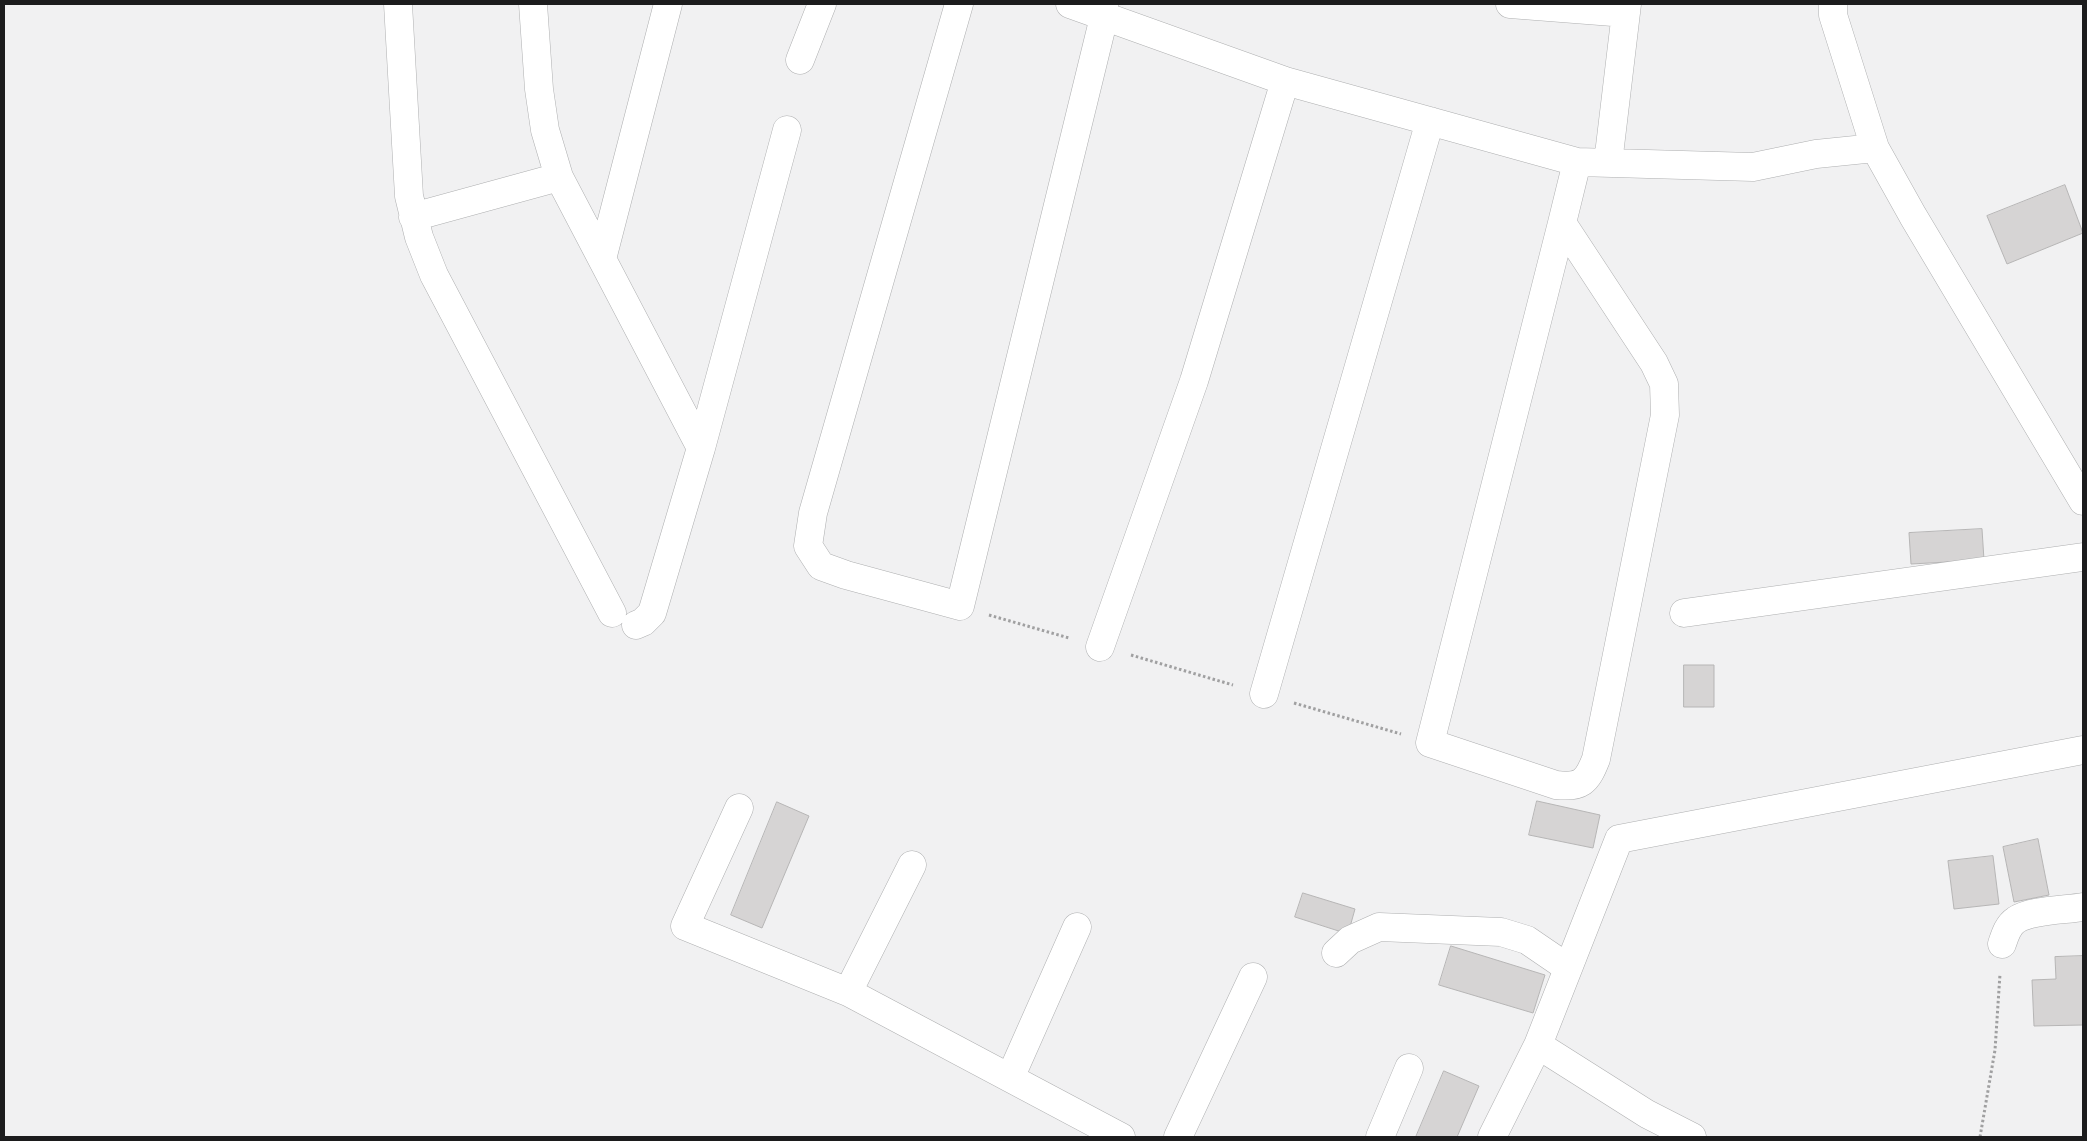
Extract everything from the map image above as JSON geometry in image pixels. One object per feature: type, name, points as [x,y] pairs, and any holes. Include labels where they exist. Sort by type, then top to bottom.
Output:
[{"type":"street","points":[[398,4],[409,196],[419,237],[434,275],[612,613]]},
{"type":"street","points":[[533,4],[539,89],[545,130],[559,177],[701,448]]},
{"type":"street","points":[[602,258],[668,4]]},
{"type":"street","points":[[800,60],[822,4]]},
{"type":"street","points":[[959,4],[813,513],[808,546],[821,566],[846,575],[960,606],[1104,10]]},
{"type":"street","points":[[1070,4],[1104,10],[1285,81],[1577,162],[1753,168],[1816,154],[1875,148]]},
{"type":"street","points":[[1510,4],[1627,8],[1608,163]]},
{"type":"street","points":[[1833,4],[1833,14],[1875,148],[1913,216],[2081,494]]},
{"type":"street","points":[[1100,647],[1194,381],[1285,81]]},
{"type":"street","points":[[1264,694],[1430,121]]},
{"type":"street","points":[[636,625],[643,622],[652,613],[701,448],[787,130]]},
{"type":"street","points":[[1562,223],[1654,362],[1664,384],[1665,415],[1596,759],[1590,776],[1580,784],[1569,786],[1556,785],[1430,743],[1577,162]]},
{"type":"street","points":[[414,217],[559,177]]},
{"type":"street","points":[[1684,613],[2083,557]]},
{"type":"street","points":[[1492,1137],[1538,1045],[1619,838],[2083,750]]},
{"type":"street","points":[[738,808],[685,926],[848,992],[1121,1137]]},
{"type":"street","points":[[848,992],[912,865]]},
{"type":"street","points":[[2002,944],[2006,932],[2016,920],[2028,915],[2083,907]]},
{"type":"street","points":[[1010,1078],[1077,927]]},
{"type":"street","points":[[1336,953],[1350,940],[1379,927],[1501,932],[1527,940],[1568,968]]},
{"type":"street","points":[[1178,1137],[1252,977]]},
{"type":"street","points":[[1538,1045],[1647,1114],[1692,1137]]},
{"type":"street","points":[[1380,1137],[1409,1068]]},
{"type":"path","points":[[960,606],[1430,743]]},
{"type":"path","points":[[1980,1137],[1995,1050],[2002,944]]},
{"type":"building","points":[[2065,185],[2083,233],[2007,264],[1987,216]]},
{"type":"building","points":[[1982,529],[1984,560],[1911,564],[1909,533]]},
{"type":"building","points":[[1684,665],[1714,665],[1714,707],[1684,707]]},
{"type":"building","points":[[1537,801],[1600,815],[1593,848],[1529,835]]},
{"type":"building","points":[[777,802],[809,816],[762,928],[731,915]]},
{"type":"building","points":[[2038,839],[2049,895],[2014,902],[2003,847]]},
{"type":"building","points":[[1993,856],[1999,904],[1954,909],[1948,861]]},
{"type":"building","points":[[1303,893],[1355,909],[1348,934],[1295,917]]},
{"type":"building","points":[[1451,946],[1545,975],[1533,1013],[1439,985]]},
{"type":"building","points":[[2083,956],[2083,1025],[2034,1026],[2032,980],[2056,979],[2055,957]]},
{"type":"building","points":[[1444,1071],[1479,1086],[1457,1137],[1416,1137]]}]
